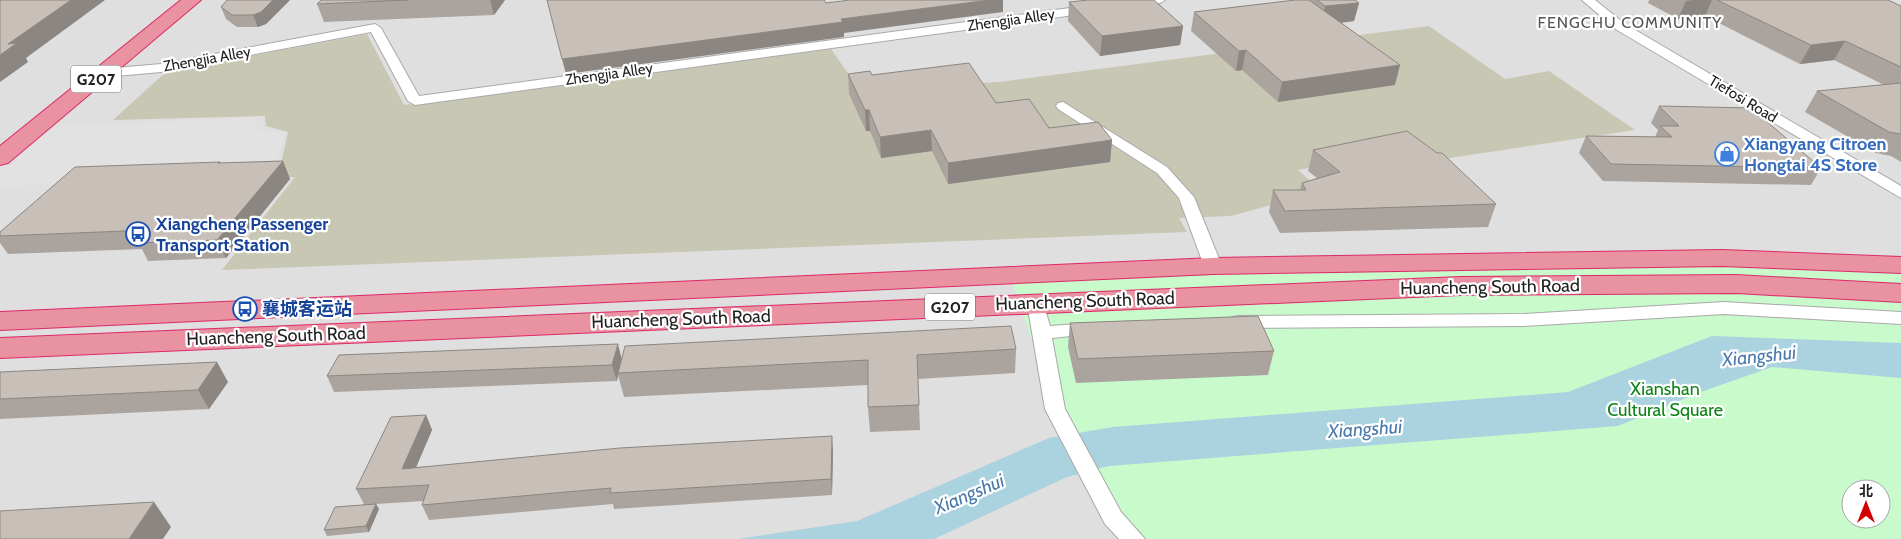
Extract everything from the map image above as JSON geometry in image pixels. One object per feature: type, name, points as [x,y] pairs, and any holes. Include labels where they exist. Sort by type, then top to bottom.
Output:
[{"type":"highway","name":"G207","points":[[0,135],[169,0]]},
{"type":"highway","name":"G207","points":[[0,158],[192,0]]},
{"type":"highway","name":"Huancheng South Road","points":[[5,320],[1213,266],[1722,258],[1901,266]]},
{"type":"highway","name":"Huancheng South Road","points":[[0,348],[1470,286],[1736,284],[1901,293]]},
{"type":"street","points":[[1120,5],[1160,0]]},
{"type":"street","name":"Tiefosi Road","points":[[1588,0],[1621,27],[1901,193]]},
{"type":"street","name":"Zhengjia Alley","points":[[104,73],[161,68],[375,28],[415,101],[1101,8]]},
{"type":"street","points":[[1063,106],[1162,170],[1186,197],[1213,266]]},
{"type":"street","points":[[1036,303],[1055,409],[1113,518],[1133,539]]},
{"type":"street","points":[[1215,322],[1524,320],[1724,308],[1901,318]]},
{"type":"street","points":[[1041,333],[1108,328]]},
{"type":"shaded area","points":[[0,0],[1901,0],[1901,343],[1139,539],[0,539]]},
{"type":"shaded area","points":[[1429,26],[1505,79],[1549,71],[1635,130],[1423,162],[1405,149],[1298,170],[1322,191],[1231,216],[1179,218],[1187,232],[222,270],[295,177],[278,177],[288,132],[266,126],[265,116],[113,120],[166,72],[367,34],[404,105],[831,49],[859,89],[999,82]]},
{"type":"shaded area","points":[[255,117],[259,131],[285,134],[273,177],[0,186],[0,158],[38,128]]},
{"type":"green space","name":"Xianshan Cultural Square","points":[[1901,265],[1901,539],[1125,539],[1055,409],[1010,276],[1213,266]]},
{"type":"water","name":"Xiangshui","points":[[1712,336],[1901,343],[1901,378],[1772,367],[1698,393],[1618,426],[1109,466],[1067,477],[934,539],[738,539],[857,521],[1049,438],[1113,427],[1568,392]]},
{"type":"building","points":[[0,0],[71,0],[8,44],[17,43],[0,55]]},
{"type":"building","points":[[227,0],[273,0],[261,12],[253,15],[232,15],[221,7]]},
{"type":"building","points":[[321,0],[408,0],[317,4]]},
{"type":"building","points":[[547,0],[824,0],[826,3],[850,0],[990,0],[841,19],[843,22],[562,59]]},
{"type":"building","points":[[1089,0],[1154,0],[1183,26],[1102,36],[1069,2]]},
{"type":"building","points":[[1309,0],[1400,65],[1282,82],[1246,50],[1239,51],[1194,12]]},
{"type":"building","points":[[1317,0],[1355,0],[1359,3],[1325,6]]},
{"type":"building","points":[[1717,0],[1888,0],[1901,6],[1901,67],[1845,41],[1811,45]]},
{"type":"building","points":[[969,63],[996,103],[1029,99],[1049,128],[1098,122],[1112,140],[948,163],[931,130],[880,137],[869,110],[865,110],[848,74],[870,71],[872,75]]},
{"type":"building","points":[[1901,83],[1901,134],[1889,132],[1817,91]]},
{"type":"building","points":[[1659,106],[1751,108],[1821,168],[1611,164],[1586,136],[1672,137],[1660,126],[1679,126]]},
{"type":"building","points":[[1407,131],[1437,153],[1442,153],[1496,204],[1285,211],[1273,190],[1306,190],[1302,183],[1340,172],[1313,150]]},
{"type":"building","name":"Xiangcheng Passenger Transport Station","points":[[283,161],[217,240],[138,243],[150,230],[0,236],[0,232],[75,167]]},
{"type":"building","points":[[1258,316],[1274,351],[1078,359],[1070,323]]},
{"type":"building","points":[[1011,326],[1016,349],[917,355],[919,405],[868,407],[868,360],[618,373],[625,346]]},
{"type":"building","points":[[618,344],[612,365],[327,376],[339,355]]},
{"type":"building","points":[[217,362],[198,390],[0,399],[0,372]]},
{"type":"building","points":[[426,415],[402,469],[620,448],[832,436],[831,479],[610,493],[611,488],[422,505],[429,485],[356,489],[391,417]]},
{"type":"building","points":[[154,502],[129,539],[0,539],[0,511]]},
{"type":"building","points":[[376,504],[366,526],[324,530],[335,507]]},
{"type":"place","name":"Xiangyang Citroen Hongtai 4S Store","points":[[1727,154]]},
{"type":"place","name":"Xiangcheng Passenger Transport Station","points":[[138,234]]},
{"type":"place","name":"襄城客运站","points":[[245,309]]},
{"type":"district","name":"FENGCHU COMMUNITY","points":[[1630,22]]}]
